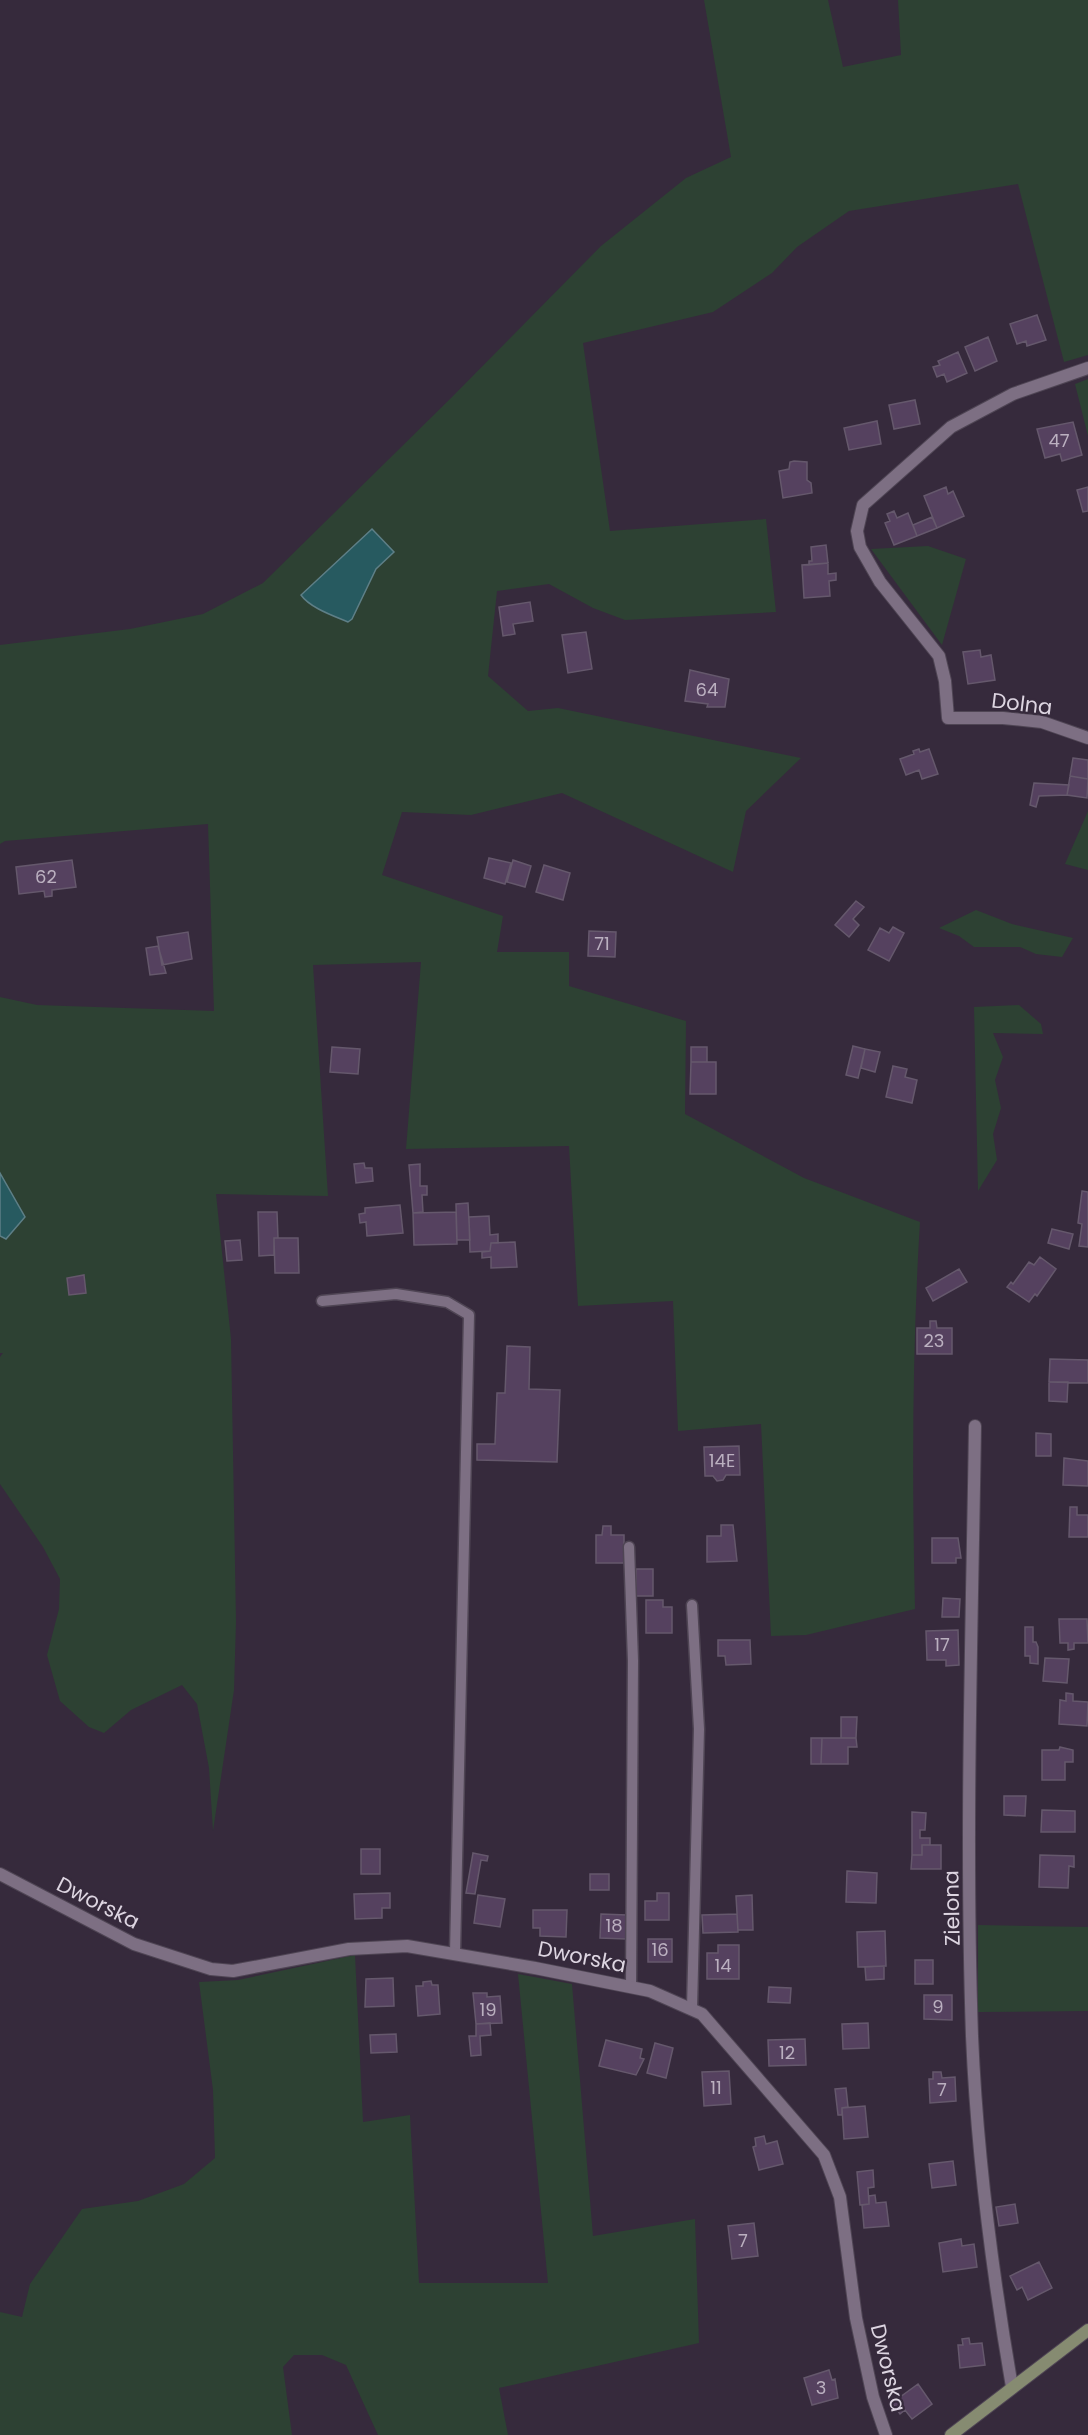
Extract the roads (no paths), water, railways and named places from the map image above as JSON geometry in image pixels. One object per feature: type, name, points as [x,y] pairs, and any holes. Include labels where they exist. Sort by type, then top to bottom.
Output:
[{"type":"main road","points":[[951,2435],[1088,2330]]},
{"type":"street","name":"Dolna","points":[[1088,368],[1013,394],[951,428],[876,493],[861,511],[857,531],[860,547],[880,582],[939,656],[945,681],[948,718],[1004,718],[1042,722],[1088,738]]},
{"type":"street","name":"Zielona","points":[[975,1426],[970,1794],[972,2037],[988,2238],[1012,2387]]},
{"type":"street","name":"Dworska","points":[[0,1874],[134,1944],[211,1969],[233,1971],[349,1949],[407,1946],[455,1953],[650,1991],[702,2014],[824,2155],[840,2197],[856,2318],[873,2397],[886,2435]]},
{"type":"lane","points":[[322,1301],[396,1294],[447,1302],[469,1315],[455,1953]]},
{"type":"lane","points":[[629,1547],[633,1661],[631,1987]]},
{"type":"lane","points":[[692,1605],[699,1730],[692,2008]]}]
